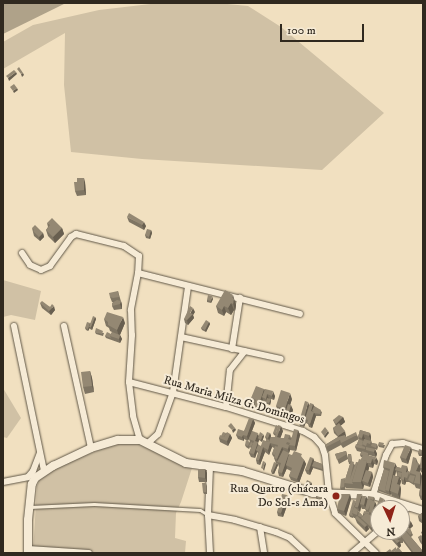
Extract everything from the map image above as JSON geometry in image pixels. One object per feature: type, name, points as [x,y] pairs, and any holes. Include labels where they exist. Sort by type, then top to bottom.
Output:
[{"type":"street","points":[[22,253],[30,265],[41,270],[50,266],[71,237],[76,234],[124,246],[139,256],[138,273],[131,310],[132,335],[129,382],[133,416],[140,440]]},
{"type":"street","points":[[138,273],[300,314]]},
{"type":"street","points":[[148,443],[158,434],[173,392],[188,286]]},
{"type":"street","points":[[232,348],[240,298]]},
{"type":"street","points":[[14,326],[39,440],[40,454],[44,471]]},
{"type":"street","points":[[64,326],[91,448]]},
{"type":"street","points":[[181,337],[281,359]]},
{"type":"street","points":[[226,407],[230,370],[245,351]]},
{"type":"street","name":"Rua Maria Milza G. Domingos","points":[[129,382],[173,392],[226,407],[303,431],[314,437],[322,446],[325,455],[329,494],[335,513],[376,553]]},
{"type":"street","points":[[89,553],[28,551],[32,484],[44,471],[91,448],[118,440],[140,440],[186,462],[242,471],[313,493],[373,495],[384,500]]},
{"type":"street","points":[[373,495],[386,455],[392,444],[403,443],[423,449]]},
{"type":"street","points":[[3,482],[28,477],[32,472],[40,454]]},
{"type":"street","points":[[210,467],[208,514],[210,553]]},
{"type":"street","points":[[410,510],[423,511]]},
{"type":"street","points":[[208,514],[260,527],[290,538],[306,553]]},
{"type":"street","points":[[260,527],[264,552]]},
{"type":"street","points":[[352,553],[370,537]]},
{"type":"lane","points":[[30,507],[94,504],[200,510],[208,514]]},
{"type":"shaded area","points":[[3,3],[66,3],[3,34]]},
{"type":"shaded area","points":[[159,3],[217,3],[248,6],[281,27],[384,113],[322,170],[142,159],[71,152],[64,85],[65,33],[3,69],[3,42],[33,25],[99,10]]},
{"type":"shaded area","points":[[3,280],[41,291],[35,320],[11,315],[3,317]]},
{"type":"shaded area","points":[[3,388],[21,418],[7,438],[3,437]]},
{"type":"shaded area","points":[[135,441],[192,468],[176,513],[175,538],[186,541],[185,553],[33,553],[37,486],[41,476],[76,459],[107,447]]},
{"type":"building","points":[[19,67],[23,73],[21,74],[17,69]]},
{"type":"building","points":[[14,70],[16,72],[8,78],[6,76]]},
{"type":"building","points":[[14,84],[17,88],[13,91],[10,87]]},
{"type":"building","points":[[77,178],[84,178],[84,190],[75,191],[74,182],[77,182]]},
{"type":"building","points":[[129,213],[144,222],[142,225],[127,217]]},
{"type":"building","points":[[52,218],[62,228],[53,237],[46,230],[50,225],[47,223]]},
{"type":"building","points":[[35,225],[43,233],[39,237],[32,228]]},
{"type":"building","points":[[147,229],[151,230],[149,237],[145,235]]},
{"type":"building","points":[[225,290],[233,295],[232,297],[234,299],[233,304],[231,303],[228,308],[224,306],[222,310],[216,306]]},
{"type":"building","points":[[118,291],[119,297],[110,297],[109,293]]},
{"type":"building","points":[[208,295],[212,296],[211,301],[207,300]]},
{"type":"building","points":[[117,300],[121,301],[120,304],[112,306],[112,303]]},
{"type":"building","points":[[42,301],[50,307],[52,304],[54,306],[49,311],[40,303]]},
{"type":"building","points":[[190,306],[193,308],[190,313],[193,314],[187,320],[184,319]]},
{"type":"building","points":[[107,312],[123,317],[117,330],[108,325],[108,322],[104,319]]},
{"type":"building","points":[[93,316],[95,317],[91,327],[89,327]]},
{"type":"building","points":[[206,320],[209,322],[205,330],[201,328]]},
{"type":"building","points":[[87,322],[90,323],[88,329],[85,328]]},
{"type":"building","points":[[96,328],[103,331],[102,334],[95,332]]},
{"type":"building","points":[[107,332],[111,334],[111,338],[105,336]]},
{"type":"building","points":[[112,332],[120,335],[119,339],[110,336]]},
{"type":"building","points":[[90,371],[92,386],[83,387],[81,372]]},
{"type":"building","points":[[256,386],[264,389],[258,407],[254,406],[256,400],[251,398]]},
{"type":"building","points":[[265,389],[273,391],[272,396],[267,394],[266,399],[262,397]]},
{"type":"building","points":[[281,390],[290,393],[285,409],[276,406]]},
{"type":"building","points":[[267,398],[271,399],[269,403],[266,402]]},
{"type":"building","points":[[263,400],[266,401],[264,408],[260,407]]},
{"type":"building","points":[[305,401],[308,402],[303,423],[299,422]]},
{"type":"building","points":[[310,403],[313,404],[311,411],[314,412],[310,424],[307,423],[308,420],[305,419]]},
{"type":"building","points":[[288,404],[291,405],[288,415],[285,414]]},
{"type":"building","points":[[314,406],[321,410],[320,414],[312,411]]},
{"type":"building","points":[[339,415],[343,417],[336,424],[333,420]]},
{"type":"building","points":[[249,418],[253,419],[247,436],[243,435],[242,437],[236,435],[238,429],[244,431]]},
{"type":"building","points":[[231,423],[235,428],[232,430],[228,426]]},
{"type":"building","points":[[339,423],[345,431],[338,436],[333,428]]},
{"type":"building","points":[[276,425],[278,426],[276,434],[273,433]]},
{"type":"building","points":[[278,425],[281,426],[277,437],[281,438],[284,438],[285,434],[290,435],[288,439],[291,440],[294,429],[298,430],[295,446],[289,445],[288,449],[282,447],[277,459],[274,458],[278,445],[270,443],[268,450],[263,447],[259,460],[256,460],[263,440],[269,442],[271,437],[275,437]]},
{"type":"building","points":[[325,427],[328,431],[324,436],[321,432]]},
{"type":"building","points":[[360,430],[370,433],[369,436],[363,434],[362,438],[358,437]]},
{"type":"building","points":[[252,431],[258,433],[255,441],[258,442],[254,454],[249,453],[254,441],[249,439]]},
{"type":"building","points":[[223,432],[226,433],[224,437],[221,436]]},
{"type":"building","points":[[227,432],[230,434],[227,441],[219,438],[220,435],[224,437]]},
{"type":"building","points":[[260,432],[263,434],[261,440],[258,438]]},
{"type":"building","points":[[267,432],[270,433],[268,438],[265,437]]},
{"type":"building","points":[[356,432],[357,435],[341,443],[340,440],[326,447],[325,445],[338,437],[345,435],[346,437]]},
{"type":"building","points":[[359,439],[363,441],[363,445],[361,446],[357,444]]},
{"type":"building","points":[[364,439],[371,441],[370,444],[367,443],[366,446],[362,444]]},
{"type":"building","points":[[246,440],[250,442],[248,446],[245,445]]},
{"type":"building","points":[[379,442],[384,443],[383,446],[378,445]]},
{"type":"building","points":[[372,443],[377,444],[376,448],[371,446]]},
{"type":"building","points":[[356,444],[365,447],[365,449],[355,447]]},
{"type":"building","points":[[258,445],[261,446],[259,452],[256,450]]},
{"type":"building","points":[[405,445],[411,447],[406,459],[400,457]]},
{"type":"building","points":[[275,446],[278,447],[275,455],[272,454]]},
{"type":"building","points":[[366,447],[375,449],[374,452],[366,450]]},
{"type":"building","points":[[419,449],[422,450],[421,454],[418,453]]},
{"type":"building","points":[[283,450],[289,453],[282,473],[278,472],[281,463],[277,462]]},
{"type":"building","points":[[294,451],[302,454],[301,456],[304,460],[297,479],[289,476],[292,468],[286,465],[289,454],[292,455]]},
{"type":"building","points":[[346,451],[347,454],[337,460],[335,454]]},
{"type":"building","points":[[362,451],[368,453],[368,455],[360,455]]},
{"type":"building","points":[[348,454],[351,454],[352,461],[348,462]]},
{"type":"building","points":[[363,454],[376,457],[375,460],[372,459],[371,463],[367,463],[367,461],[361,460]]},
{"type":"building","points":[[310,457],[313,458],[309,470],[305,470]]},
{"type":"building","points":[[413,457],[416,458],[416,462],[419,464],[416,471],[420,472],[420,484],[414,483],[416,475],[410,473]]},
{"type":"building","points":[[421,457],[423,457],[423,468],[420,468]]},
{"type":"building","points":[[359,459],[367,461],[361,482],[352,482]]},
{"type":"building","points":[[384,460],[395,463],[389,491],[385,490],[390,469],[383,467]]},
{"type":"building","points":[[263,461],[265,462],[263,469],[261,468]]},
{"type":"building","points":[[314,461],[322,464],[322,469],[312,466]]},
{"type":"building","points":[[351,461],[354,462],[350,479],[356,462],[358,462],[352,482],[353,484],[344,483]]},
{"type":"building","points":[[274,462],[277,463],[273,472],[271,471]]},
{"type":"building","points":[[402,465],[407,466],[406,472],[409,473],[407,478],[404,477],[404,480],[401,479],[402,472],[395,470],[396,467],[401,468]]},
{"type":"building","points":[[198,469],[205,469],[205,478],[198,477]]},
{"type":"building","points":[[384,469],[389,471],[385,490],[386,492],[378,489]]},
{"type":"building","points":[[366,470],[372,472],[368,483],[362,481]]},
{"type":"building","points":[[398,472],[402,473],[401,477],[397,476]]},
{"type":"building","points":[[393,475],[399,477],[397,484],[400,485],[398,494],[390,491]]},
{"type":"building","points":[[410,475],[415,476],[413,483],[408,480]]},
{"type":"building","points":[[423,477],[423,496],[419,495]]},
{"type":"building","points":[[345,478],[344,487],[340,488],[341,479]]},
{"type":"building","points":[[307,480],[311,482],[309,486],[305,485]]},
{"type":"building","points":[[202,483],[206,483],[206,492],[203,492]]},
{"type":"building","points":[[282,494],[287,495],[281,513],[277,512]]},
{"type":"building","points":[[340,494],[350,494],[344,511],[337,509]]},
{"type":"building","points":[[357,494],[362,494],[358,507],[355,507]]},
{"type":"building","points":[[362,496],[366,496],[364,505],[360,504]]},
{"type":"building","points":[[368,496],[374,497],[373,500],[368,498],[367,500]]},
{"type":"building","points":[[322,497],[324,503],[323,505],[319,500]]},
{"type":"building","points":[[368,498],[372,500],[370,500],[368,510],[365,509]]},
{"type":"building","points":[[353,500],[356,501],[352,513],[353,516],[349,515]]},
{"type":"building","points":[[354,507],[358,510],[357,515],[352,513]]},
{"type":"building","points":[[364,511],[369,512],[369,514],[363,514]]},
{"type":"building","points":[[359,512],[363,516],[358,516]]},
{"type":"building","points":[[423,512],[423,521],[418,516]]},
{"type":"building","points":[[366,513],[370,515],[370,526],[361,518]]},
{"type":"building","points":[[357,516],[367,525],[365,527],[355,518]]},
{"type":"building","points":[[421,535],[423,537],[423,543],[418,537]]},
{"type":"building","points":[[410,536],[422,550],[419,553],[414,553],[404,540],[410,540]]},
{"type":"building","points":[[396,547],[396,550],[393,553],[391,551]]},
{"type":"building","points":[[398,547],[403,553],[393,553]]},
{"type":"building","points":[[390,549],[393,553],[387,553],[386,552]]},
{"type":"place","name":"Rua Quatro (chácara Do Sol-s Ama)","points":[[336,496]]}]
